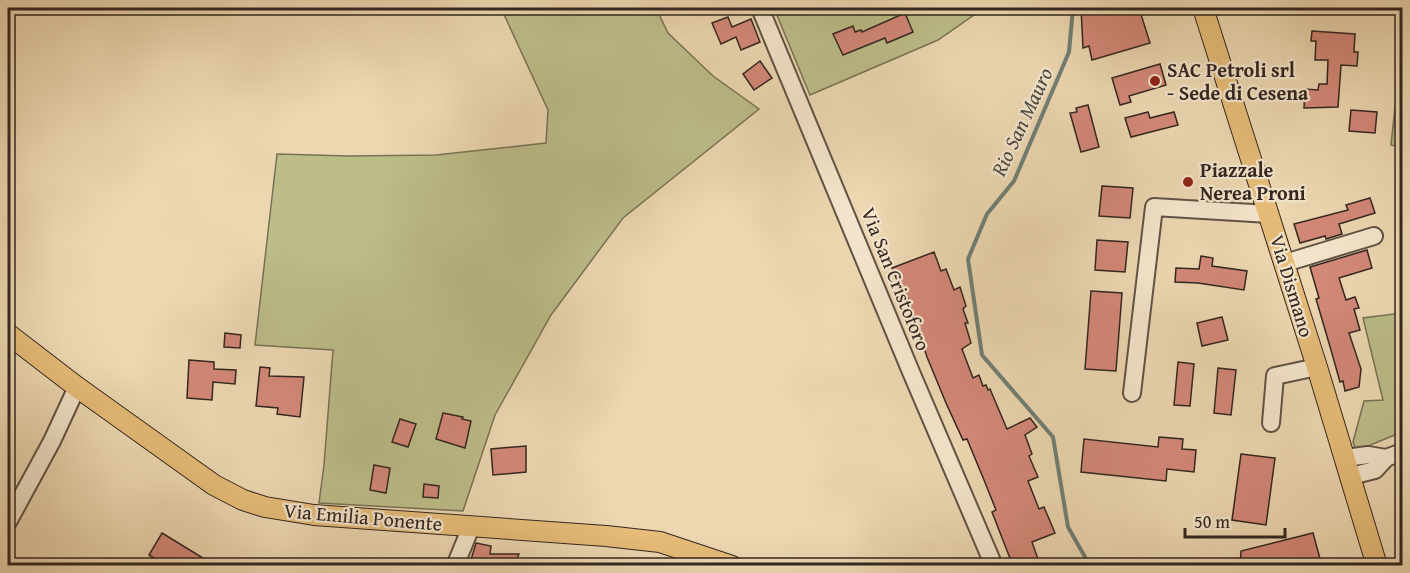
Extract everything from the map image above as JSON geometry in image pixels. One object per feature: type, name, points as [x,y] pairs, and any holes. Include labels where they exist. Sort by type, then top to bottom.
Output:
[{"type":"main road","name":"Via Dismano","points":[[1203,8],[1285,263],[1377,566]]},
{"type":"main road","name":"Via Emilia Ponente","points":[[8,333],[77,387],[214,485],[243,500],[265,507],[314,516],[606,536],[660,542],[732,566]]},
{"type":"street","name":"Via San Cristoforo","points":[[760,8],[994,566]]},
{"type":"street","points":[[1132,393],[1154,207],[1269,214]]},
{"type":"street","points":[[1285,263],[1374,236]]},
{"type":"street","points":[[1271,423],[1275,376],[1317,367]]},
{"type":"street","points":[[8,522],[52,441],[77,387]]},
{"type":"street","points":[[1348,467],[1375,470],[1386,458],[1402,452]]},
{"type":"street","points":[[455,566],[471,527]]},
{"type":"green space","points":[[501,8],[656,8],[668,33],[713,76],[759,109],[623,218],[551,315],[495,415],[463,511],[319,503],[333,350],[255,345],[277,154],[436,155],[546,143],[548,110]]},
{"type":"green space","points":[[774,8],[984,8],[938,40],[810,95]]},
{"type":"green space","points":[[1402,42],[1402,147],[1391,145]]},
{"type":"green space","points":[[1402,313],[1402,432],[1356,451],[1353,442],[1364,401],[1383,400],[1363,318]]},
{"type":"building","points":[[1081,8],[1139,8],[1150,43],[1092,60],[1089,46],[1083,48]]},
{"type":"building","points":[[905,13],[913,32],[887,43],[885,38],[843,55],[833,34],[853,26],[855,32],[861,30],[862,32]]},
{"type":"building","points":[[728,17],[732,27],[751,19],[760,42],[741,50],[736,37],[721,44],[712,23]]},
{"type":"building","points":[[1312,31],[1355,34],[1354,52],[1358,52],[1357,66],[1341,65],[1338,107],[1304,108],[1305,89],[1318,90],[1319,84],[1327,84],[1328,60],[1315,60],[1316,41],[1311,41]]},
{"type":"building","points":[[760,61],[772,78],[754,90],[743,74]]},
{"type":"building","points":[[1160,64],[1166,85],[1129,96],[1131,102],[1120,105],[1112,78]]},
{"type":"building","points":[[1088,105],[1099,147],[1081,152],[1070,113],[1077,112],[1076,108]]},
{"type":"building","points":[[1351,110],[1377,112],[1375,133],[1349,131]]},
{"type":"building","points":[[1148,112],[1150,118],[1174,112],[1178,125],[1131,137],[1125,118]]},
{"type":"building","points":[[1102,186],[1133,188],[1130,218],[1099,216]]},
{"type":"building","points":[[1370,198],[1375,213],[1339,224],[1342,234],[1300,243],[1294,224],[1348,210],[1346,205]]},
{"type":"building","points":[[1097,240],[1128,242],[1125,272],[1095,270]]},
{"type":"building","points":[[1367,250],[1372,268],[1339,278],[1346,300],[1355,297],[1359,308],[1354,309],[1360,330],[1349,333],[1361,369],[1359,387],[1345,391],[1343,381],[1340,382],[1316,299],[1319,298],[1310,267]]},
{"type":"building","points":[[934,252],[941,271],[946,269],[954,290],[960,287],[966,306],[963,309],[971,343],[962,349],[973,378],[979,375],[983,386],[986,385],[988,390],[990,389],[1007,429],[1030,418],[1037,427],[1025,435],[1032,454],[1029,456],[1038,477],[1028,481],[1039,509],[1044,507],[1055,533],[1032,542],[1038,559],[1022,566],[1013,566],[992,512],[996,510],[984,480],[967,439],[963,440],[946,403],[927,357],[908,298],[905,299],[892,268]]},
{"type":"building","points":[[1201,256],[1213,258],[1212,266],[1247,271],[1244,290],[1175,282],[1176,268],[1199,269]]},
{"type":"building","points":[[1091,291],[1122,293],[1116,371],[1085,369]]},
{"type":"building","points":[[1222,317],[1228,340],[1202,346],[1197,323]]},
{"type":"building","points":[[225,333],[241,335],[240,348],[224,347]]},
{"type":"building","points":[[189,360],[214,362],[214,369],[236,370],[235,384],[213,382],[212,400],[187,398]]},
{"type":"building","points":[[1178,362],[1194,364],[1190,406],[1174,405]]},
{"type":"building","points":[[260,367],[270,368],[269,376],[304,377],[300,417],[277,414],[278,408],[256,406]]},
{"type":"building","points":[[1218,368],[1236,370],[1231,415],[1214,413]]},
{"type":"building","points":[[443,413],[471,421],[465,448],[436,439]]},
{"type":"building","points":[[400,419],[416,424],[408,447],[392,442]]},
{"type":"building","points":[[1159,437],[1183,439],[1182,449],[1196,450],[1194,472],[1167,469],[1166,481],[1081,472],[1084,439],[1158,447]]},
{"type":"building","points":[[526,446],[526,472],[493,475],[491,449]]},
{"type":"building","points":[[1241,454],[1275,458],[1266,525],[1232,520]]},
{"type":"building","points":[[374,465],[390,468],[386,493],[370,490]]},
{"type":"building","points":[[424,484],[439,486],[438,498],[423,497]]},
{"type":"building","points":[[162,533],[216,566],[166,566],[149,555]]},
{"type":"building","points":[[1313,533],[1322,566],[1292,566],[1291,563],[1280,566],[1240,566],[1241,551]]},
{"type":"building","points":[[476,543],[491,546],[490,554],[519,554],[513,566],[485,566],[470,563]]},
{"type":"waterway","name":"Rio San Mauro","points":[[1073,8],[1069,52],[1014,181],[987,214],[968,259],[982,355],[1053,437],[1068,527],[1085,557],[1086,566]]},
{"type":"place","name":"SAC Petroli srl - Sede di Cesena","points":[[1155,81]]},
{"type":"place","name":"Piazzale Nerea Proni","points":[[1188,182]]}]
